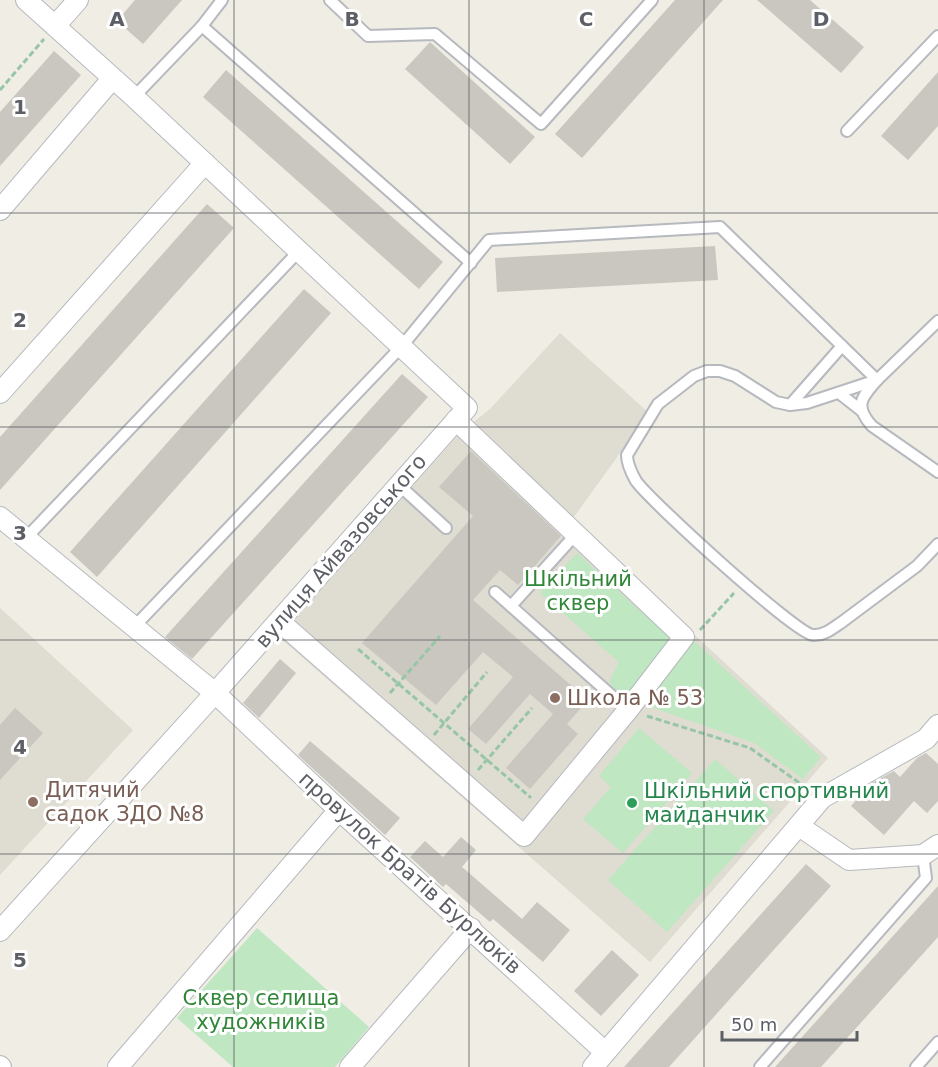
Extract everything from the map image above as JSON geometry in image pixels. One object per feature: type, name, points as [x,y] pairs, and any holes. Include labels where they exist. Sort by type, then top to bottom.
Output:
[{"type":"street","points":[[26,0],[402,346],[462,414],[576,534],[684,637],[628,710],[524,836],[279,621]]},
{"type":"street","points":[[55,26],[78,0]]},
{"type":"street","points":[[0,210],[112,79]]},
{"type":"street","points":[[0,393],[205,163]]},
{"type":"street","name":"вулиця Айвазовського","points":[[0,931],[462,414]]},
{"type":"street","points":[[0,517],[215,693]]},
{"type":"street","name":"провулок Братів Бурлюків","points":[[215,693],[339,810],[471,928],[599,1059]]},
{"type":"street","points":[[599,1059],[822,798],[926,739],[938,725]]},
{"type":"street","points":[[118,1067],[339,810]]},
{"type":"street","points":[[799,826],[849,860],[933,852]]},
{"type":"street","points":[[350,1067],[471,928]]},
{"type":"lane","points":[[134,98],[202,26],[222,0]]},
{"type":"lane","points":[[330,0],[368,36],[435,34],[541,124],[652,0]]},
{"type":"lane","points":[[202,26],[471,263]]},
{"type":"lane","points":[[847,130],[938,36]]},
{"type":"lane","points":[[134,627],[402,346],[489,240],[720,227],[877,380]]},
{"type":"lane","points":[[26,538],[299,251]]},
{"type":"lane","points":[[862,411],[861,403],[864,395],[938,321]]},
{"type":"lane","points":[[790,405],[842,346]]},
{"type":"lane","points":[[877,380],[807,403],[790,405],[776,402],[735,376],[720,371],[707,371],[694,376],[658,404],[627,455],[629,467],[637,482],[651,498],[744,583],[807,634],[822,634],[842,622],[917,566],[938,544]]},
{"type":"lane","points":[[839,393],[862,411],[872,426],[938,472]]},
{"type":"lane","points":[[399,485],[446,528]]},
{"type":"lane","points":[[511,606],[576,534]]},
{"type":"lane","points":[[495,592],[628,710]]},
{"type":"lane","points":[[760,1067],[926,878],[933,852]]},
{"type":"lane","points":[[916,1067],[938,1042]]},
{"type":"path","points":[[0,90],[55,26]]},
{"type":"path","points":[[700,631],[744,583]]},
{"type":"path","points":[[398,683],[440,636]]},
{"type":"path","points":[[358,649],[530,797]]},
{"type":"path","points":[[444,723],[487,672]]},
{"type":"path","points":[[487,760],[532,708]]},
{"type":"path","points":[[628,710],[750,748],[822,798]]},
{"type":"shaded area","name":"Школа № 53","points":[[560,333],[649,413],[571,521],[828,758],[650,962],[279,637],[462,431],[490,409]]},
{"type":"shaded area","name":"Дитячий садок ЗДО №8","points":[[0,608],[133,730],[0,875]]},
{"type":"green space","name":"Шкільний сквер","points":[[577,553],[671,639],[626,702],[609,682],[619,662],[540,593]]},
{"type":"green space","points":[[692,639],[821,757],[803,779],[754,743],[642,704]]},
{"type":"green space","name":"Шкільний спортивний майданчик","points":[[639,728],[692,773],[623,853],[583,819],[611,787],[599,776]]},
{"type":"green space","points":[[715,759],[774,811],[667,932],[608,880]]},
{"type":"green space","name":"Сквер селища художників","points":[[257,928],[369,1027],[335,1067],[233,1067],[177,1018]]},
{"type":"building","points":[[135,0],[182,0],[143,44],[117,21]]},
{"type":"building","points":[[675,0],[723,0],[582,158],[555,134]]},
{"type":"building","points":[[757,0],[810,0],[864,47],[841,73]]},
{"type":"building","points":[[430,42],[535,137],[510,164],[405,69]]},
{"type":"building","points":[[54,51],[81,75],[0,166],[0,112]]},
{"type":"building","points":[[226,70],[443,262],[419,289],[203,97]]},
{"type":"building","points":[[938,72],[938,126],[908,160],[881,136]]},
{"type":"building","points":[[207,204],[234,228],[0,490],[0,437]]},
{"type":"building","points":[[715,246],[718,280],[497,292],[495,258]]},
{"type":"building","points":[[304,289],[331,313],[97,577],[70,552]]},
{"type":"building","points":[[402,374],[428,397],[192,659],[165,637]]},
{"type":"building","points":[[471,451],[561,536],[518,585],[500,570],[473,600],[588,700],[567,724],[578,734],[530,789],[506,768],[553,714],[530,694],[486,744],[468,729],[513,677],[483,652],[436,705],[362,643],[473,516],[439,487]]},
{"type":"building","points":[[280,659],[296,673],[259,718],[243,703]]},
{"type":"building","points":[[15,708],[43,733],[0,780],[0,725]]},
{"type":"building","points":[[310,741],[400,818],[385,835],[298,755]]},
{"type":"building","points":[[926,753],[938,764],[938,801],[927,813],[914,801],[884,835],[851,806],[870,784],[894,771],[900,777],[917,758]]},
{"type":"building","points":[[461,837],[476,850],[462,867],[522,919],[537,902],[570,930],[543,962],[493,919],[490,922],[446,884],[443,887],[410,857],[425,841],[443,857]]},
{"type":"building","points":[[806,864],[831,886],[669,1067],[624,1067]]},
{"type":"building","points":[[938,886],[938,937],[821,1067],[775,1067]]},
{"type":"building","points":[[612,950],[639,975],[601,1016],[574,991]]},
{"type":"place","name":"Школа № 53","points":[[555,698]]},
{"type":"place","name":"Дитячий садок ЗДО №8","points":[[33,802]]},
{"type":"place","name":"Шкільний спортивний майданчик","points":[[632,803]]}]
